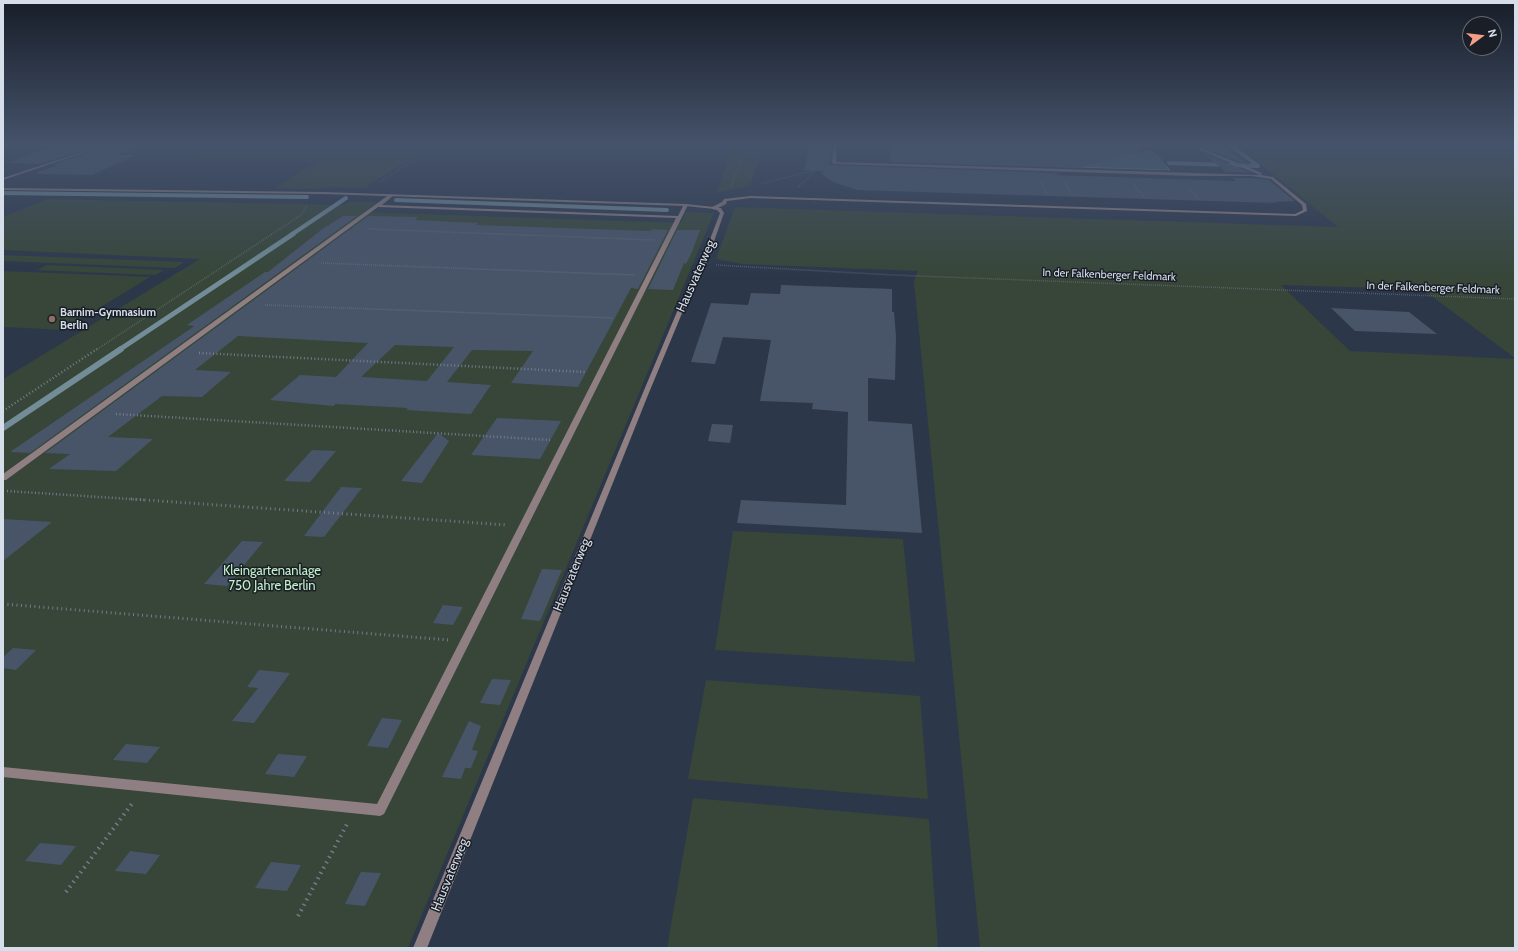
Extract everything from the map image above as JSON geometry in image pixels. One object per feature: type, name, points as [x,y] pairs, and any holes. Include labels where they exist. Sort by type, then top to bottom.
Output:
[{"type":"street","points":[[102,190],[360,194],[686,205],[714,208],[724,203],[726,200],[750,197],[1296,215],[1306,211],[1304,205],[1287,190]]},
{"type":"street","points":[[3,478],[174,352],[392,195]]},
{"type":"street","points":[[3,772],[380,810],[686,205]]},
{"type":"street","points":[[377,206],[679,217]]},
{"type":"street","name":"Hausvaterweg","points":[[420,948],[645,395],[698,269],[703,264],[722,213],[719,209],[714,208]]},
{"type":"path","points":[[360,194],[366,190]]},
{"type":"path","points":[[787,198],[795,190]]},
{"type":"path","points":[[1044,190],[1053,208]]},
{"type":"path","points":[[1071,190],[1082,209]]},
{"type":"path","points":[[1138,190],[1155,211]]},
{"type":"path","points":[[3,411],[301,215],[309,203]]},
{"type":"path","points":[[346,228],[668,240]]},
{"type":"path","points":[[298,262],[650,276]]},
{"type":"path","name":"In der Falkenberger Feldmark","points":[[703,264],[900,275],[1515,299]]},
{"type":"path","points":[[241,304],[628,319]]},
{"type":"path","points":[[174,352],[600,373]]},
{"type":"path","points":[[93,412],[566,441]]},
{"type":"path","points":[[3,491],[523,526]]},
{"type":"path","points":[[3,604],[466,642]]},
{"type":"path","points":[[66,892],[145,786]]},
{"type":"path","points":[[298,916],[356,808]]},
{"type":"green space","points":[[718,190],[728,190],[717,193]]},
{"type":"green space","points":[[1293,190],[1515,190],[1515,358],[1430,295],[1414,289],[1281,285],[1350,351],[1515,359],[1515,948],[980,948],[914,281],[918,271],[743,264],[716,259],[735,207],[1338,227]]},
{"type":"green space","name":"Kleingartenanlage 750 Jahre Berlin","points":[[47,199],[344,205],[349,202],[377,202],[364,212],[681,223],[686,212],[714,213],[408,948],[3,948],[3,379],[200,259],[3,250],[3,217]]},
{"type":"green space","points":[[3,255],[184,262],[175,268],[3,261]]},
{"type":"green space","points":[[47,265],[164,270],[155,275],[37,270]]},
{"type":"green space","points":[[3,271],[150,277],[63,330],[3,327]]},
{"type":"green space","points":[[733,531],[903,539],[915,662],[715,650]]},
{"type":"green space","points":[[706,680],[920,696],[928,799],[688,779]]},
{"type":"green space","points":[[693,798],[929,819],[938,948],[667,948]]},
{"type":"building","points":[[869,190],[1282,190],[1295,201],[1274,202],[1276,203]]},
{"type":"building","points":[[343,216],[357,216],[30,453],[10,452],[193,327],[194,326],[187,325],[265,272],[268,272],[321,230]]},
{"type":"building","points":[[368,216],[418,217],[415,220],[478,223],[476,225],[651,231],[652,229],[668,230],[638,289],[631,288],[578,387],[511,383],[533,351],[472,350],[447,382],[491,385],[471,414],[406,410],[408,408],[335,404],[334,406],[270,400],[300,375],[336,377],[368,343],[238,336],[195,370],[231,372],[202,397],[162,396],[108,437],[153,439],[116,471],[49,469],[70,454],[45,453]],"holes":[[[395,345],[454,347],[427,381],[361,377]]]},
{"type":"building","points":[[677,230],[700,230],[692,252],[686,264],[684,263],[673,290],[648,289]]},
{"type":"building","points":[[781,285],[892,289],[892,312],[894,312],[896,337],[895,380],[868,378],[868,421],[912,424],[922,533],[737,523],[741,500],[846,505],[848,412],[812,409],[813,403],[760,401],[771,340],[723,337],[715,364],[691,362],[711,303],[748,305],[751,293],[780,294]]},
{"type":"building","points":[[1331,308],[1409,312],[1437,334],[1355,331]]},
{"type":"building","points":[[497,418],[561,421],[540,459],[471,455]]},
{"type":"building","points":[[712,424],[733,425],[730,443],[708,441]]},
{"type":"building","points":[[438,433],[449,441],[422,483],[401,481]]},
{"type":"building","points":[[312,450],[336,451],[310,482],[284,481]]},
{"type":"building","points":[[341,487],[362,488],[324,537],[304,536]]},
{"type":"building","points":[[3,519],[52,522],[3,561]]},
{"type":"building","points":[[242,541],[263,542],[227,586],[204,584]]},
{"type":"building","points":[[542,569],[562,570],[540,621],[521,619]]},
{"type":"building","points":[[443,605],[463,607],[453,625],[433,623]]},
{"type":"building","points":[[13,648],[36,650],[16,670],[3,668],[3,657]]},
{"type":"building","points":[[259,670],[290,673],[254,723],[232,721],[258,688],[247,687]]},
{"type":"building","points":[[492,679],[511,680],[500,705],[480,703]]},
{"type":"building","points":[[382,718],[402,720],[388,748],[367,746]]},
{"type":"building","points":[[469,721],[481,726],[472,750],[478,751],[471,768],[465,768],[461,779],[442,777]]},
{"type":"building","points":[[126,744],[160,747],[147,763],[113,760]]},
{"type":"building","points":[[278,754],[307,756],[294,777],[265,774]]},
{"type":"building","points":[[40,843],[76,846],[61,865],[25,861]]},
{"type":"building","points":[[130,851],[160,855],[146,874],[115,871]]},
{"type":"building","points":[[271,862],[301,865],[287,891],[255,888]]},
{"type":"building","points":[[361,872],[381,873],[365,906],[345,904]]},
{"type":"waterway","points":[[3,193],[307,197]]},
{"type":"waterway","points":[[291,235],[346,198]]},
{"type":"waterway","points":[[396,200],[667,210]]},
{"type":"waterway","points":[[119,350],[293,234]]},
{"type":"waterway","points":[[3,428],[121,349]]},
{"type":"place","name":"Barnim-Gymnasium Berlin","points":[[52,319]]}]
